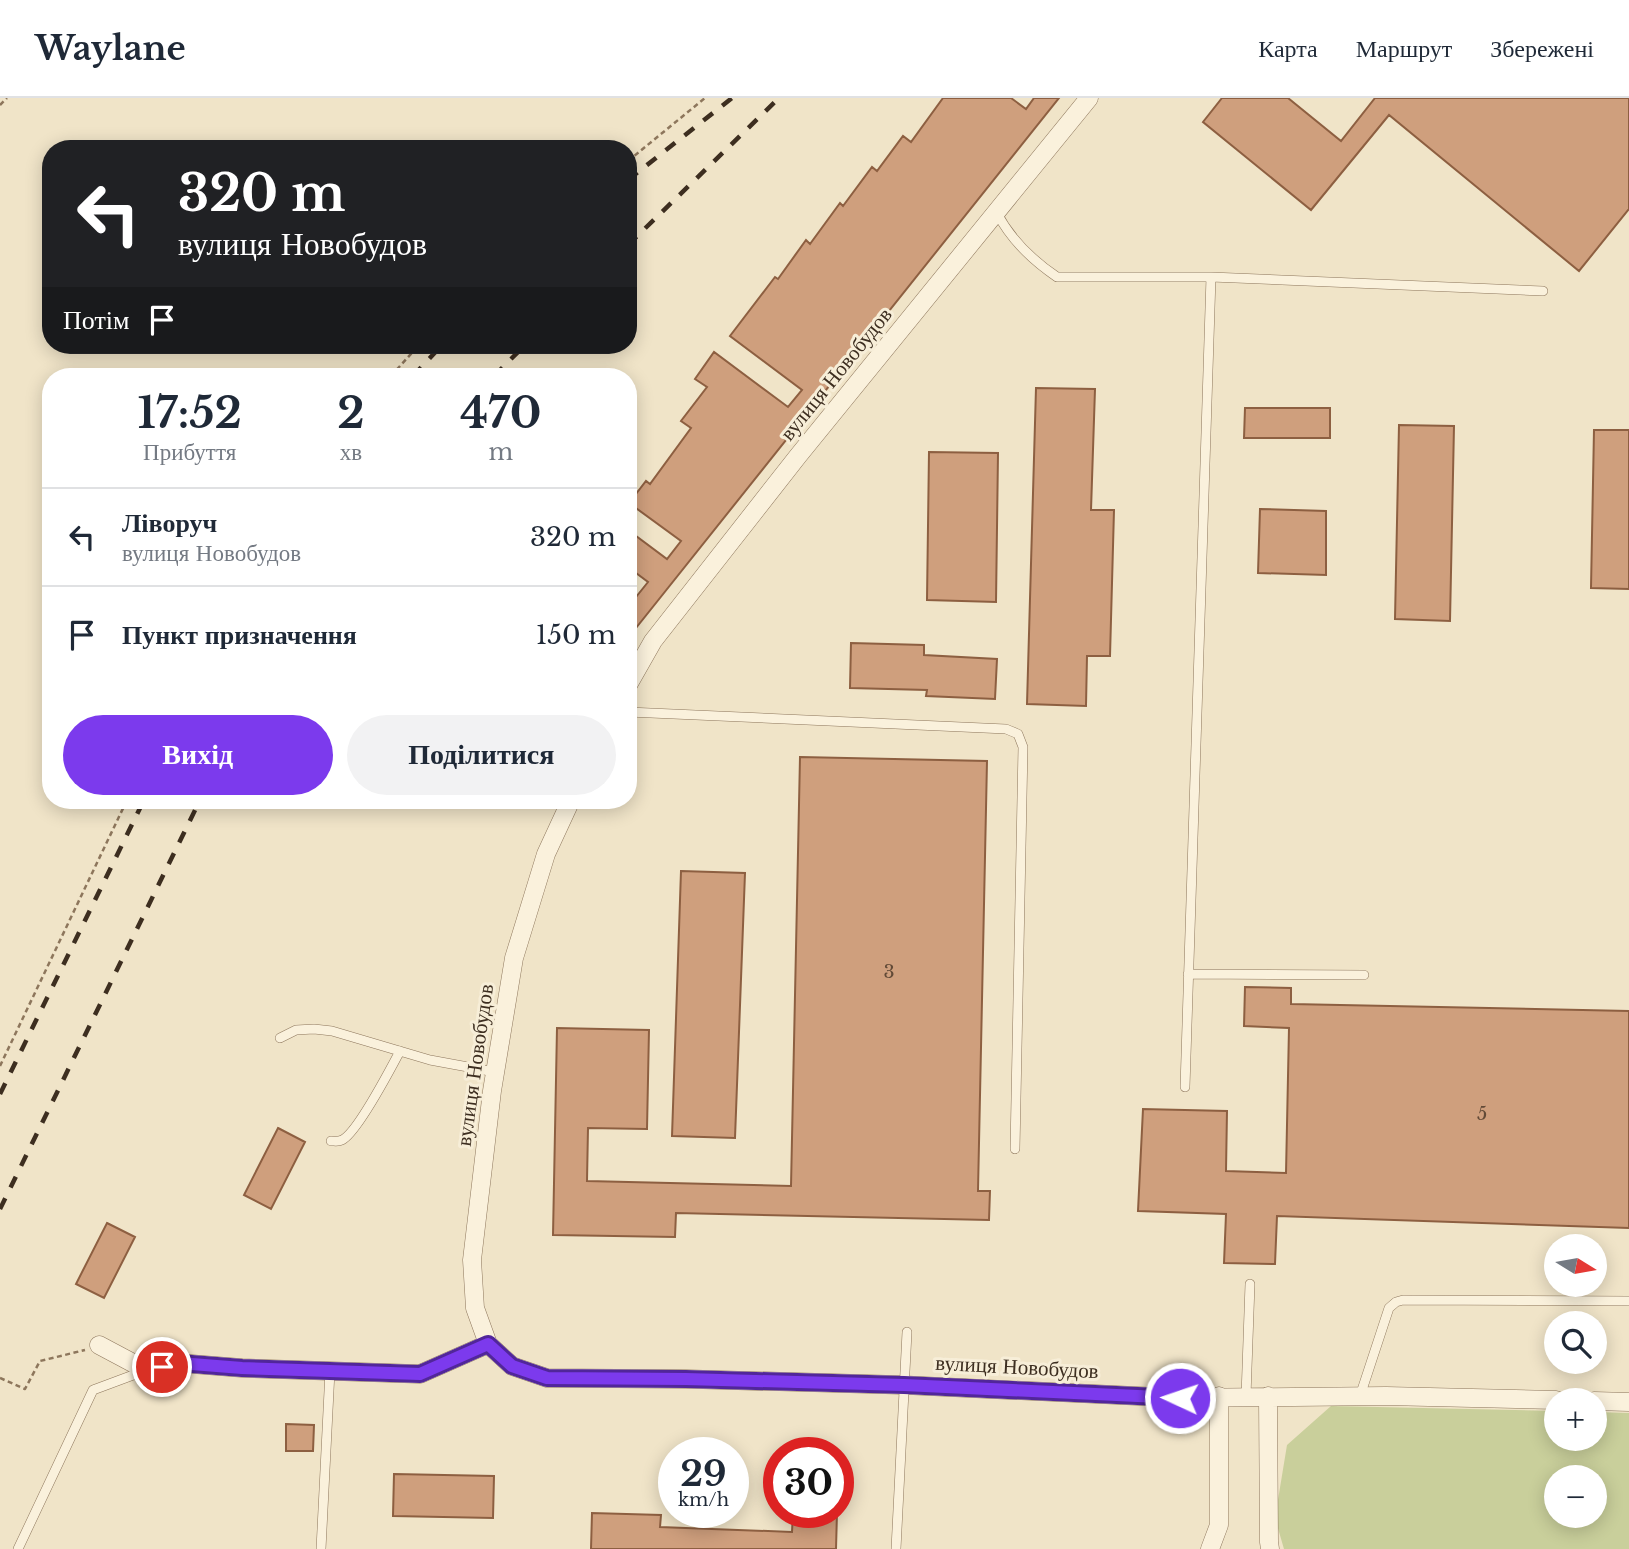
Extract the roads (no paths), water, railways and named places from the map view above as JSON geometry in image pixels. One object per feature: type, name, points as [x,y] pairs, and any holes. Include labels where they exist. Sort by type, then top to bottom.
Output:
[{"type":"street","name":"вулиця Новобудов","points":[[637,669],[653,641],[798,456],[1089,98]]},
{"type":"street","name":"вулиця Новобудов","points":[[567,809],[545,854],[514,958],[495,1072],[472,1259],[475,1308],[488,1344],[512,1366],[547,1378],[904,1385],[1180,1398],[1360,1395],[1544,1400]]},
{"type":"street","points":[[99,1345],[146,1370],[179,1363],[242,1368],[420,1374],[488,1344]]},
{"type":"street","points":[[1210,1549],[1219,1525],[1219,1396]]},
{"type":"street","points":[[1268,1396],[1270,1549]]},
{"type":"street","points":[[1607,1401],[1629,1402]]},
{"type":"lane","points":[[997,213],[1007,231],[1024,250],[1039,265],[1057,277],[1211,277],[1542,291]]},
{"type":"lane","points":[[1185,1087],[1211,277]]},
{"type":"lane","points":[[637,712],[1006,729],[1018,734],[1023,747],[1015,1149]]},
{"type":"lane","points":[[1188,974],[1364,975]]},
{"type":"lane","points":[[280,1038],[296,1030],[332,1031],[430,1060],[495,1072]]},
{"type":"lane","points":[[331,1141],[345,1138],[353,1128],[380,1088],[400,1051]]},
{"type":"lane","points":[[1246,1396],[1250,1283]]},
{"type":"lane","points":[[1360,1395],[1389,1308],[1396,1302],[1629,1301]]},
{"type":"lane","points":[[896,1549],[907,1332]]},
{"type":"lane","points":[[18,1549],[93,1390],[146,1370]]},
{"type":"lane","points":[[321,1549],[330,1371]]},
{"type":"railway","points":[[637,173],[732,98]]},
{"type":"railway","points":[[637,236],[779,98]]},
{"type":"railway","points":[[420,368],[434,354]]},
{"type":"railway","points":[[502,368],[516,354]]},
{"type":"railway","points":[[0,1094],[140,809]]},
{"type":"railway","points":[[0,1209],[196,809]]}]
